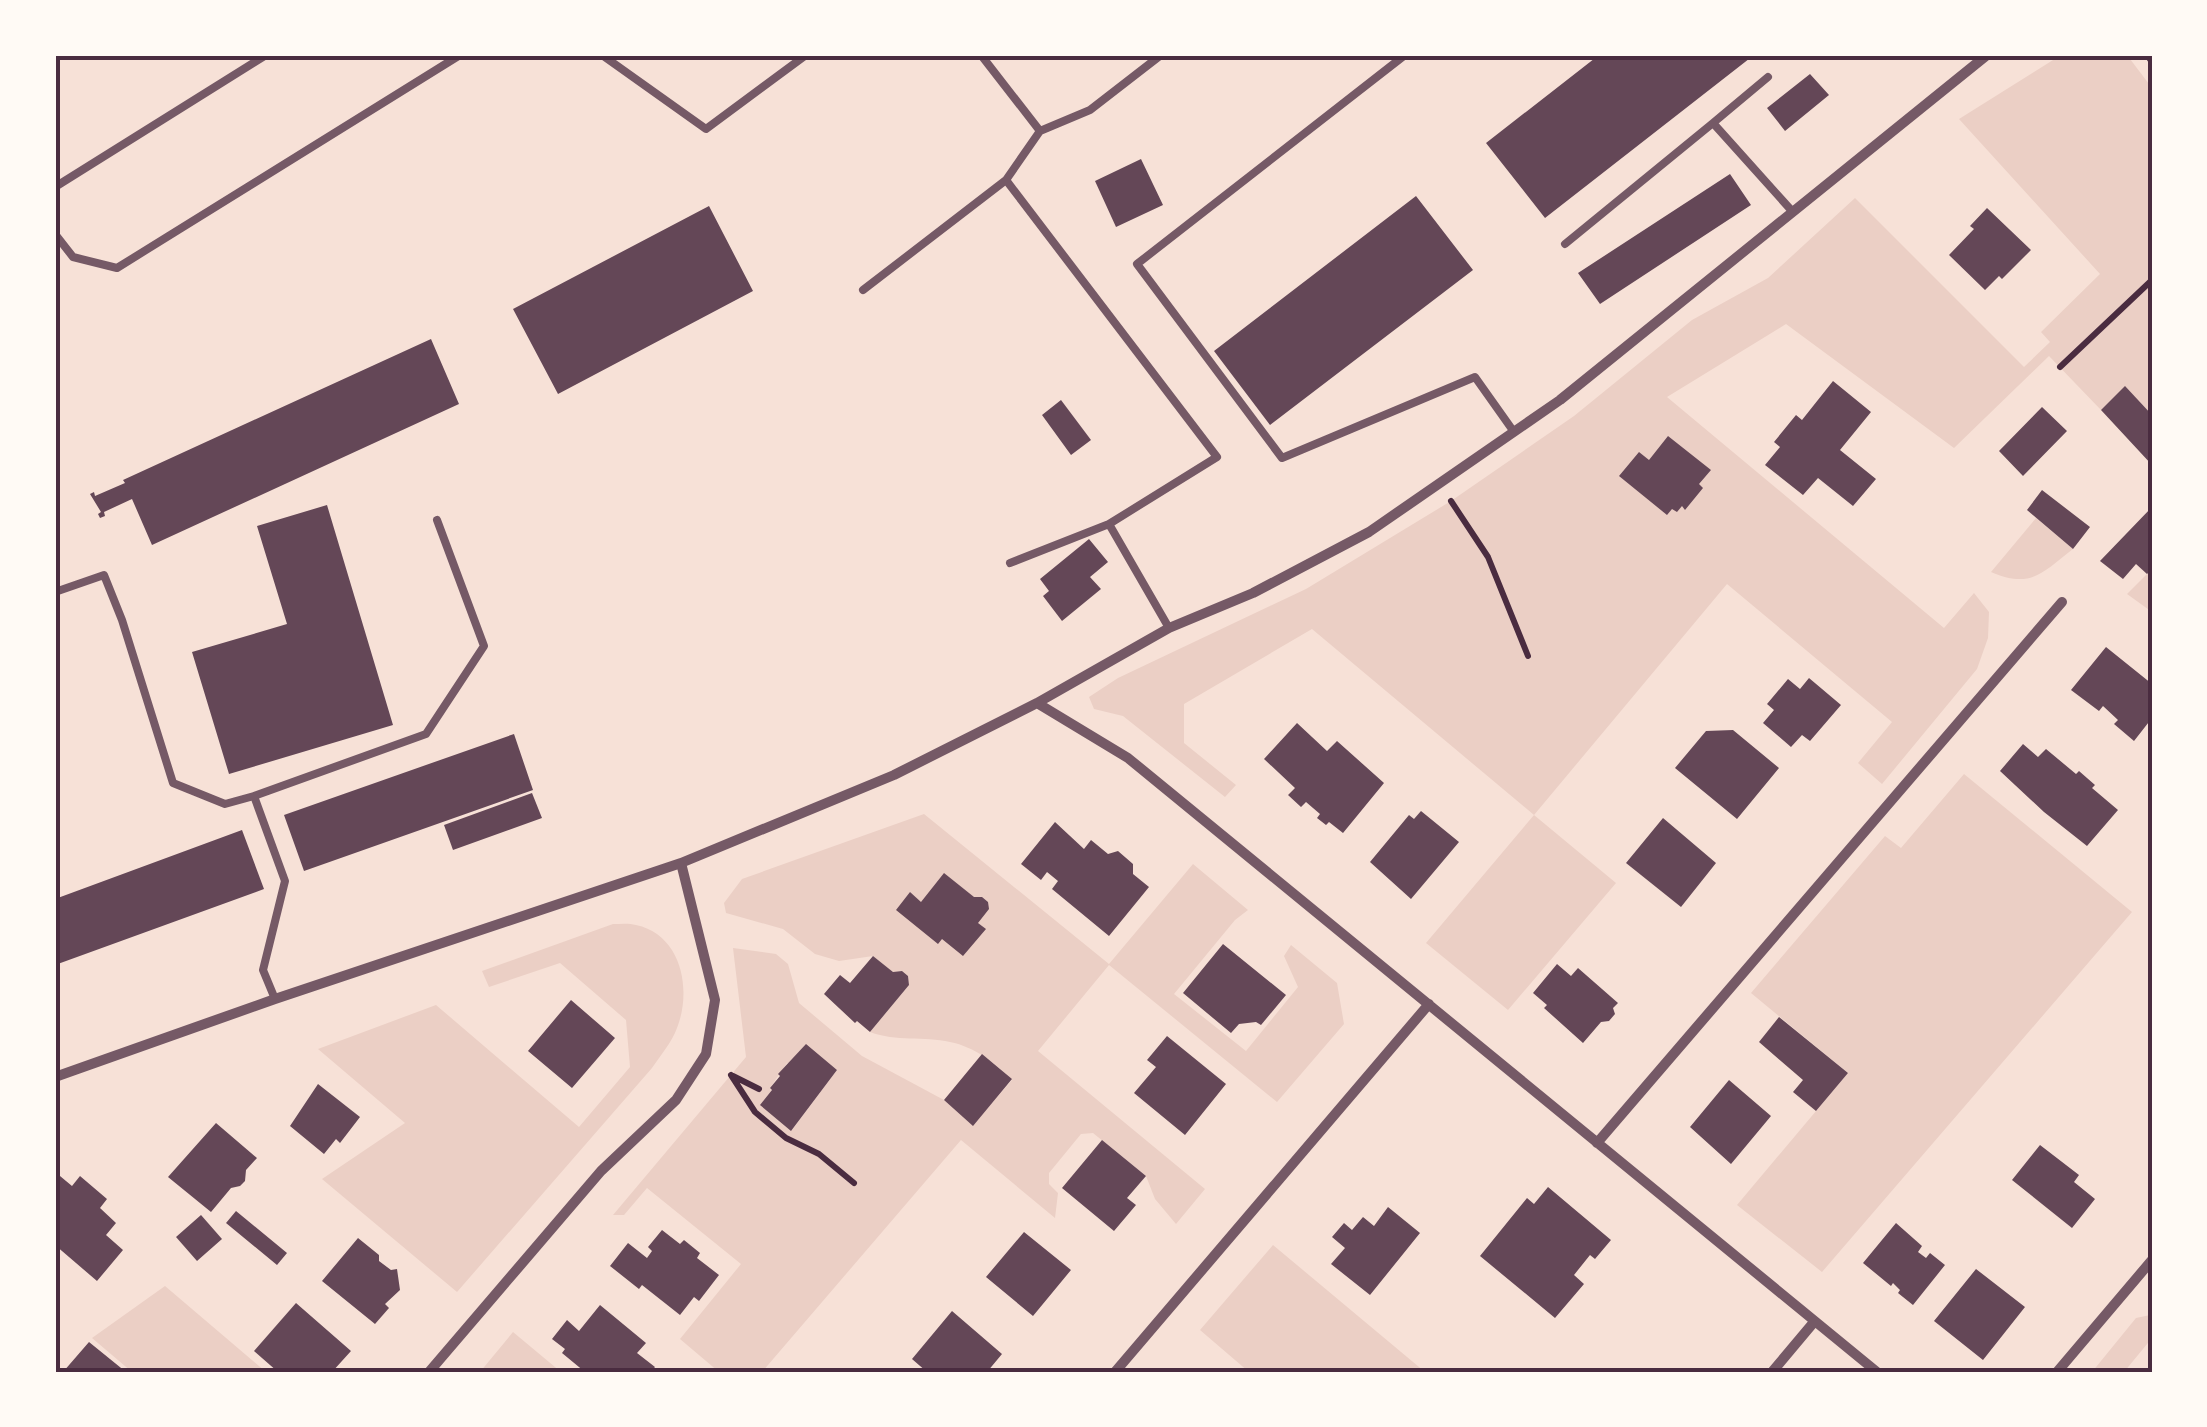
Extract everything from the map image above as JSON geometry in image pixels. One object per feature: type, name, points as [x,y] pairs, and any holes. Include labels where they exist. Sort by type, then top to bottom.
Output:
[{"type":"street","points":[[55,1077],[681,863],[894,775],[1037,703],[1169,628],[1270,584],[1369,532],[1514,432],[1715,278],[1988,55]]},
{"type":"street","points":[[1597,1143],[2062,602]]},
{"type":"street","points":[[1037,703],[1128,758],[1877,1372]]},
{"type":"street","points":[[429,1372],[601,1171],[676,1100],[706,1054],[715,1000],[681,863]]},
{"type":"street","points":[[1115,1372],[1429,1004]]},
{"type":"street","points":[[2058,1372],[2152,1260]]},
{"type":"street","points":[[1772,1372],[1814,1322]]},
{"type":"lane","points":[[55,188],[266,55]]},
{"type":"lane","points":[[55,234],[73,257],[118,268],[460,55]]},
{"type":"lane","points":[[602,55],[706,129],[806,55]]},
{"type":"lane","points":[[981,55],[1040,131]]},
{"type":"lane","points":[[864,290],[1006,180],[1040,131],[1090,110],[1161,55]]},
{"type":"lane","points":[[1406,55],[1137,264],[1282,458],[1475,377],[1514,432]]},
{"type":"lane","points":[[1565,244],[1768,77]]},
{"type":"lane","points":[[1713,123],[1792,212]]},
{"type":"lane","points":[[1006,180],[1217,457],[1108,524],[1010,563]]},
{"type":"lane","points":[[55,592],[104,576],[122,620],[172,784],[226,804],[426,734],[484,646],[437,520]]},
{"type":"lane","points":[[1108,524],[1169,628]]},
{"type":"lane","points":[[254,796],[285,881],[262,970],[275,999]]},
{"type":"path","points":[[2147,55],[2152,62]]},
{"type":"path","points":[[2060,367],[2152,280]]},
{"type":"path","points":[[1440,484],[1488,558],[1528,656]]},
{"type":"path","points":[[706,1054],[731,1075],[759,1089]]},
{"type":"path","points":[[731,1075],[755,1112],[786,1138],[819,1154],[854,1183]]},
{"type":"shaded area","points":[[2061,55],[2127,55],[2152,88],[2152,415],[2125,387],[2101,410],[2049,356],[1954,448],[1786,324],[1667,397],[1944,628],[1974,593],[1989,612],[1988,638],[1977,669],[1882,784],[1858,763],[1892,722],[1727,584],[1534,815],[1312,629],[1184,704],[1184,743],[1236,785],[1225,797],[1123,716],[1094,709],[1089,697],[1118,678],[1306,589],[1451,501],[1574,416],[1692,320],[1768,278],[1855,198],[2024,367],[2050,342],[2041,332],[2100,274],[1959,119]]},
{"type":"shaded area","points":[[2036,518],[2073,549],[2026,579],[1991,572]]},
{"type":"shaded area","points":[[2152,569],[2152,612],[2127,594]]},
{"type":"shaded area","points":[[1964,774],[2132,912],[1822,1272],[1737,1205],[1848,1073],[1751,993],[1885,836],[1901,848]]},
{"type":"shaded area","points":[[924,814],[1109,964],[1193,864],[1248,910],[1235,920],[1174,994],[1246,1051],[1298,987],[1284,956],[1291,945],[1337,983],[1344,1024],[1277,1102],[1109,965],[1038,1051],[1205,1189],[1176,1224],[1155,1199],[1146,1176],[1093,1133],[1081,1134],[1049,1173],[1049,1184],[1058,1193],[1055,1218],[961,1140],[762,1372],[719,1372],[680,1339],[741,1264],[647,1188],[624,1215],[613,1215],[746,1057],[733,948],[776,954],[788,964],[799,1003],[862,1056],[944,1100],[973,1125],[1012,1080],[984,1056],[959,1044],[870,1032],[909,985],[908,976],[902,971],[893,972],[873,956],[839,961],[815,954],[783,929],[726,913],[724,903],[742,879]],"holes":[[[806,1045],[837,1070],[792,1130],[770,1088],[787,1063]]]},
{"type":"shaded area","points":[[1534,815],[1616,883],[1508,1010],[1426,943]]},
{"type":"shaded area","points":[[613,924],[633,924],[652,931],[673,952],[683,981],[675,1033],[652,1068],[457,1292],[322,1179],[405,1123],[318,1049],[436,1005],[579,1127],[630,1067],[626,1020],[560,963],[489,987],[482,971]]},
{"type":"shaded area","points":[[1273,1245],[1425,1372],[1249,1372],[1200,1330]]},
{"type":"shaded area","points":[[165,1286],[266,1372],[132,1372],[92,1338]]},
{"type":"shaded area","points":[[2150,1315],[2152,1338],[2124,1372],[2092,1372],[2136,1318]]},
{"type":"shaded area","points":[[513,1332],[561,1372],[480,1372]]},
{"type":"building","points":[[1599,55],[1754,55],[1545,218],[1486,143]]},
{"type":"building","points":[[1810,74],[1829,95],[1785,131],[1767,108]]},
{"type":"building","points":[[1141,159],[1163,205],[1116,227],[1095,181]]},
{"type":"building","points":[[1730,174],[1751,205],[1600,304],[1578,273]]},
{"type":"building","points":[[1416,196],[1473,270],[1270,425],[1214,351]]},
{"type":"building","points":[[709,206],[753,291],[558,394],[513,309]]},
{"type":"building","points":[[1987,208],[2031,250],[1985,290],[1949,255],[1974,229],[1970,226]]},
{"type":"building","points":[[431,339],[459,404],[152,545],[132,499],[104,512],[105,516],[100,518],[101,512],[90,494],[94,492],[95,496],[125,483],[123,480]]},
{"type":"building","points":[[1833,381],[1871,412],[1840,450],[1876,479],[1853,506],[1818,478],[1803,495],[1765,465],[1780,447],[1774,442],[1796,415],[1802,420]]},
{"type":"building","points":[[2125,386],[2152,415],[2152,465],[2101,410]]},
{"type":"building","points":[[1061,400],[1091,440],[1071,455],[1042,415]]},
{"type":"building","points":[[2042,407],[2067,431],[2023,476],[1999,451]]},
{"type":"building","points":[[1668,436],[1711,470],[1699,484],[1703,488],[1685,510],[1682,506],[1667,515],[1619,476],[1639,452],[1649,460]]},
{"type":"building","points":[[2042,490],[2090,527],[2073,549],[2027,510]]},
{"type":"building","points":[[327,505],[393,725],[229,774],[192,652],[287,624],[257,526]]},
{"type":"building","points":[[2152,507],[2152,569],[2147,574],[2136,564],[2123,579],[2100,561]]},
{"type":"building","points":[[1089,539],[1108,562],[1090,577],[1101,589],[1062,621],[1043,596],[1049,591],[1040,579]]},
{"type":"building","points":[[2106,647],[2152,684],[2152,718],[2134,741],[2114,724],[2118,720],[2103,706],[2099,711],[2071,690]]},
{"type":"building","points":[[1809,678],[1841,705],[1810,741],[1802,735],[1791,747],[1763,723],[1774,710],[1767,704],[1788,679],[1800,689]]},
{"type":"building","points":[[1297,723],[1327,751],[1337,741],[1384,783],[1343,833],[1317,818],[1320,814],[1306,802],[1301,807],[1288,795],[1295,788],[1264,759]]},
{"type":"building","points":[[1733,730],[1779,768],[1737,819],[1675,768],[1706,731]]},
{"type":"building","points":[[514,734],[533,790],[304,871],[284,815]]},
{"type":"building","points":[[2023,744],[2038,757],[2046,749],[2076,774],[2079,771],[2118,810],[2087,846],[2000,771]]},
{"type":"building","points":[[532,793],[542,818],[453,850],[444,825]]},
{"type":"building","points":[[1421,811],[1459,842],[1411,899],[1370,862],[1409,815],[1414,819]]},
{"type":"building","points":[[1663,818],[1716,863],[1681,907],[1626,863]]},
{"type":"building","points":[[1055,822],[1084,849],[1091,840],[1108,854],[1118,851],[1133,864],[1133,874],[1149,887],[1109,936],[1052,889],[1058,881],[1047,872],[1041,880],[1021,864]]},
{"type":"building","points":[[242,830],[264,889],[55,965],[55,899]]},
{"type":"building","points":[[944,873],[974,897],[988,902],[989,909],[978,923],[986,929],[963,956],[942,939],[938,944],[896,910],[910,892],[921,902]]},
{"type":"building","points":[[1223,944],[1286,995],[1261,1025],[1239,1024],[1231,1033],[1183,993]]},
{"type":"building","points":[[873,956],[893,972],[902,971],[908,976],[909,985],[870,1032],[824,994],[840,975],[850,983]]},
{"type":"building","points":[[1557,964],[1571,976],[1578,968],[1618,1003],[1609,1021],[1601,1022],[1583,1043],[1533,993]]},
{"type":"building","points":[[571,1000],[615,1038],[572,1088],[528,1051]]},
{"type":"building","points":[[1779,1017],[1848,1073],[1816,1111],[1793,1092],[1803,1080],[1759,1042]]},
{"type":"building","points":[[1167,1036],[1226,1084],[1185,1135],[1134,1093],[1156,1067],[1147,1060]]},
{"type":"building","points":[[806,1044],[837,1070],[791,1131],[760,1105],[778,1074]]},
{"type":"building","points":[[982,1054],[1012,1079],[973,1126],[944,1100]]},
{"type":"building","points":[[1729,1080],[1771,1116],[1731,1164],[1690,1127]]},
{"type":"building","points":[[318,1084],[360,1117],[340,1143],[336,1139],[324,1154],[290,1126]]},
{"type":"building","points":[[216,1123],[257,1158],[246,1170],[245,1181],[231,1188],[211,1212],[168,1177]]},
{"type":"building","points":[[1102,1140],[1146,1176],[1127,1198],[1136,1205],[1114,1231],[1062,1188]]},
{"type":"building","points":[[2040,1145],[2079,1175],[2074,1182],[2095,1199],[2072,1228],[2012,1180]]},
{"type":"building","points":[[60,1176],[72,1186],[80,1176],[107,1199],[100,1208],[116,1223],[106,1235],[123,1250],[97,1281],[55,1245],[55,1181]]},
{"type":"building","points":[[1548,1187],[1611,1240],[1595,1259],[1590,1255],[1574,1275],[1584,1284],[1555,1318],[1480,1256],[1527,1198],[1534,1204]]},
{"type":"building","points":[[1388,1207],[1420,1233],[1370,1295],[1331,1264],[1345,1248],[1332,1237],[1344,1223],[1352,1230],[1363,1217],[1374,1226]]},
{"type":"building","points":[[236,1211],[287,1253],[277,1265],[226,1223]]},
{"type":"building","points":[[201,1215],[222,1239],[197,1261],[176,1237]]},
{"type":"building","points":[[1896,1223],[1922,1246],[1918,1252],[1926,1258],[1930,1253],[1945,1265],[1913,1305],[1898,1293],[1900,1290],[1893,1283],[1891,1286],[1863,1263]]},
{"type":"building","points":[[662,1230],[680,1244],[684,1240],[700,1253],[697,1258],[719,1275],[699,1301],[694,1297],[680,1315],[610,1266],[628,1243],[647,1258],[652,1251],[648,1247]]},
{"type":"building","points":[[1024,1232],[1071,1270],[1033,1316],[986,1277]]},
{"type":"building","points":[[358,1238],[379,1255],[379,1261],[391,1270],[397,1269],[400,1290],[385,1304],[389,1308],[375,1324],[322,1281]]},
{"type":"building","points":[[1976,1269],[2025,1307],[1983,1360],[1934,1321]]},
{"type":"building","points":[[296,1303],[351,1351],[332,1372],[278,1372],[254,1351]]},
{"type":"building","points":[[600,1305],[646,1343],[637,1353],[655,1367],[651,1372],[594,1372],[589,1368],[585,1372],[562,1353],[565,1349],[552,1339],[567,1320],[579,1331]]},
{"type":"building","points":[[952,1311],[1002,1354],[987,1372],[927,1372],[912,1359]]},
{"type":"building","points":[[89,1342],[126,1372],[63,1372]]}]
